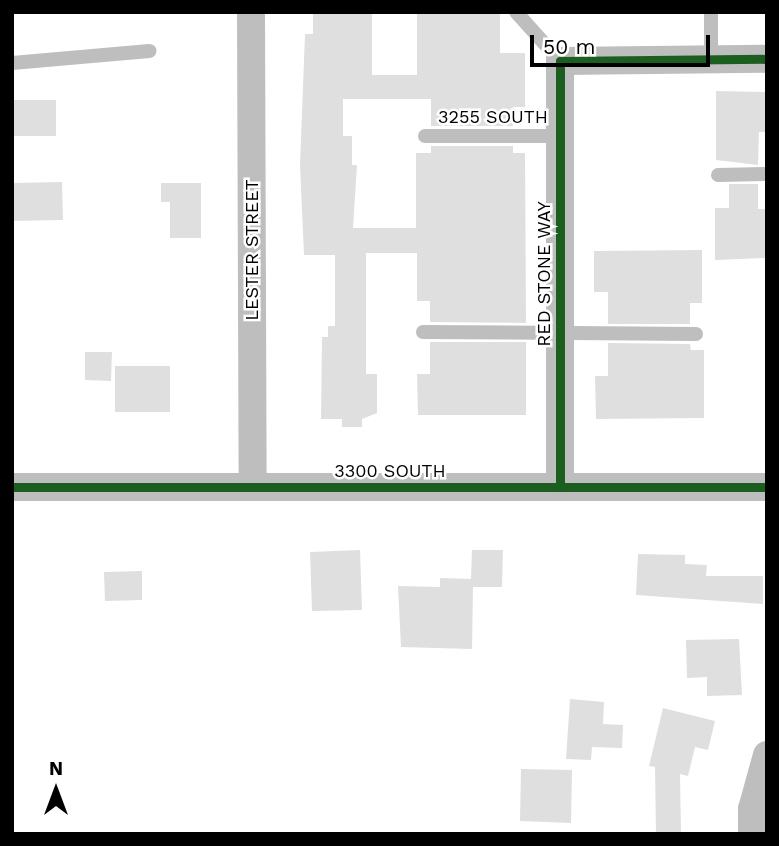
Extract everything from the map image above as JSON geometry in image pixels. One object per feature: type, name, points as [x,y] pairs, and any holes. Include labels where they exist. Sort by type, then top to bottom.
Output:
[{"type":"street","name":"LESTER STREET","points":[[251,12],[253,487]]},
{"type":"street","points":[[560,61],[767,59]]},
{"type":"street","name":"RED STONE WAY","points":[[560,61],[560,487]]},
{"type":"street","name":"3300 SOUTH","points":[[12,487],[767,486]]},
{"type":"street","points":[[752,834],[752,809],[767,755]]},
{"type":"lane","points":[[516,12],[560,61]]},
{"type":"lane","points":[[711,12],[711,60]]},
{"type":"lane","points":[[12,63],[149,51]]},
{"type":"lane","name":"3255 SOUTH","points":[[425,136],[560,136]]},
{"type":"lane","points":[[718,175],[767,174]]},
{"type":"lane","points":[[423,332],[696,334]]},
{"type":"building","points":[[417,12],[500,12],[500,53],[525,53],[525,107],[513,107],[513,126],[431,126],[431,99],[343,99],[343,136],[352,136],[352,165],[357,165],[353,228],[416,228],[416,153],[431,153],[431,146],[513,146],[513,153],[525,153],[526,323],[430,322],[430,301],[417,301],[417,253],[366,253],[366,374],[377,374],[377,413],[362,419],[362,427],[342,427],[342,419],[321,419],[322,337],[328,337],[328,326],[335,326],[335,255],[304,255],[300,165],[305,34],[313,34],[313,13],[372,14],[372,75],[417,75]]},
{"type":"building","points":[[716,91],[767,92],[767,132],[759,132],[758,165],[716,160]]},
{"type":"building","points":[[12,100],[56,100],[56,136],[12,136]]},
{"type":"building","points":[[62,182],[63,220],[12,221],[12,183]]},
{"type":"building","points":[[161,183],[201,183],[201,238],[170,238],[170,202],[161,202]]},
{"type":"building","points":[[729,184],[758,184],[758,209],[767,209],[767,258],[715,260],[715,208],[729,208]]},
{"type":"building","points":[[702,250],[702,303],[690,303],[690,324],[608,324],[608,292],[594,292],[594,251]]},
{"type":"building","points":[[430,342],[526,342],[526,415],[418,415],[417,374],[430,374]]},
{"type":"building","points":[[608,343],[690,344],[691,350],[704,350],[704,418],[596,419],[595,376],[608,376]]},
{"type":"building","points":[[85,352],[112,352],[111,381],[85,380]]},
{"type":"building","points":[[115,366],[170,366],[170,412],[115,412]]},
{"type":"building","points":[[360,550],[362,610],[312,611],[310,552]]},
{"type":"building","points":[[472,550],[503,550],[502,587],[473,587],[472,649],[401,647],[398,586],[440,587],[440,578],[471,579]]},
{"type":"building","points":[[638,554],[685,555],[685,564],[707,565],[706,576],[763,576],[763,604],[636,595]]},
{"type":"building","points":[[142,571],[142,600],[105,601],[104,572]]},
{"type":"building","points":[[739,639],[742,695],[707,696],[707,677],[687,678],[686,640]]},
{"type":"building","points":[[570,699],[604,702],[603,724],[623,725],[622,748],[592,747],[591,760],[566,759]]},
{"type":"building","points":[[663,708],[715,721],[708,750],[695,747],[688,776],[680,774],[681,834],[656,834],[655,767],[649,766]]},
{"type":"building","points":[[521,769],[572,770],[571,823],[520,821]]},
{"type":"cycle path","points":[[560,487],[560,61],[767,59]]},
{"type":"cycle path","points":[[12,487],[767,487]]}]
